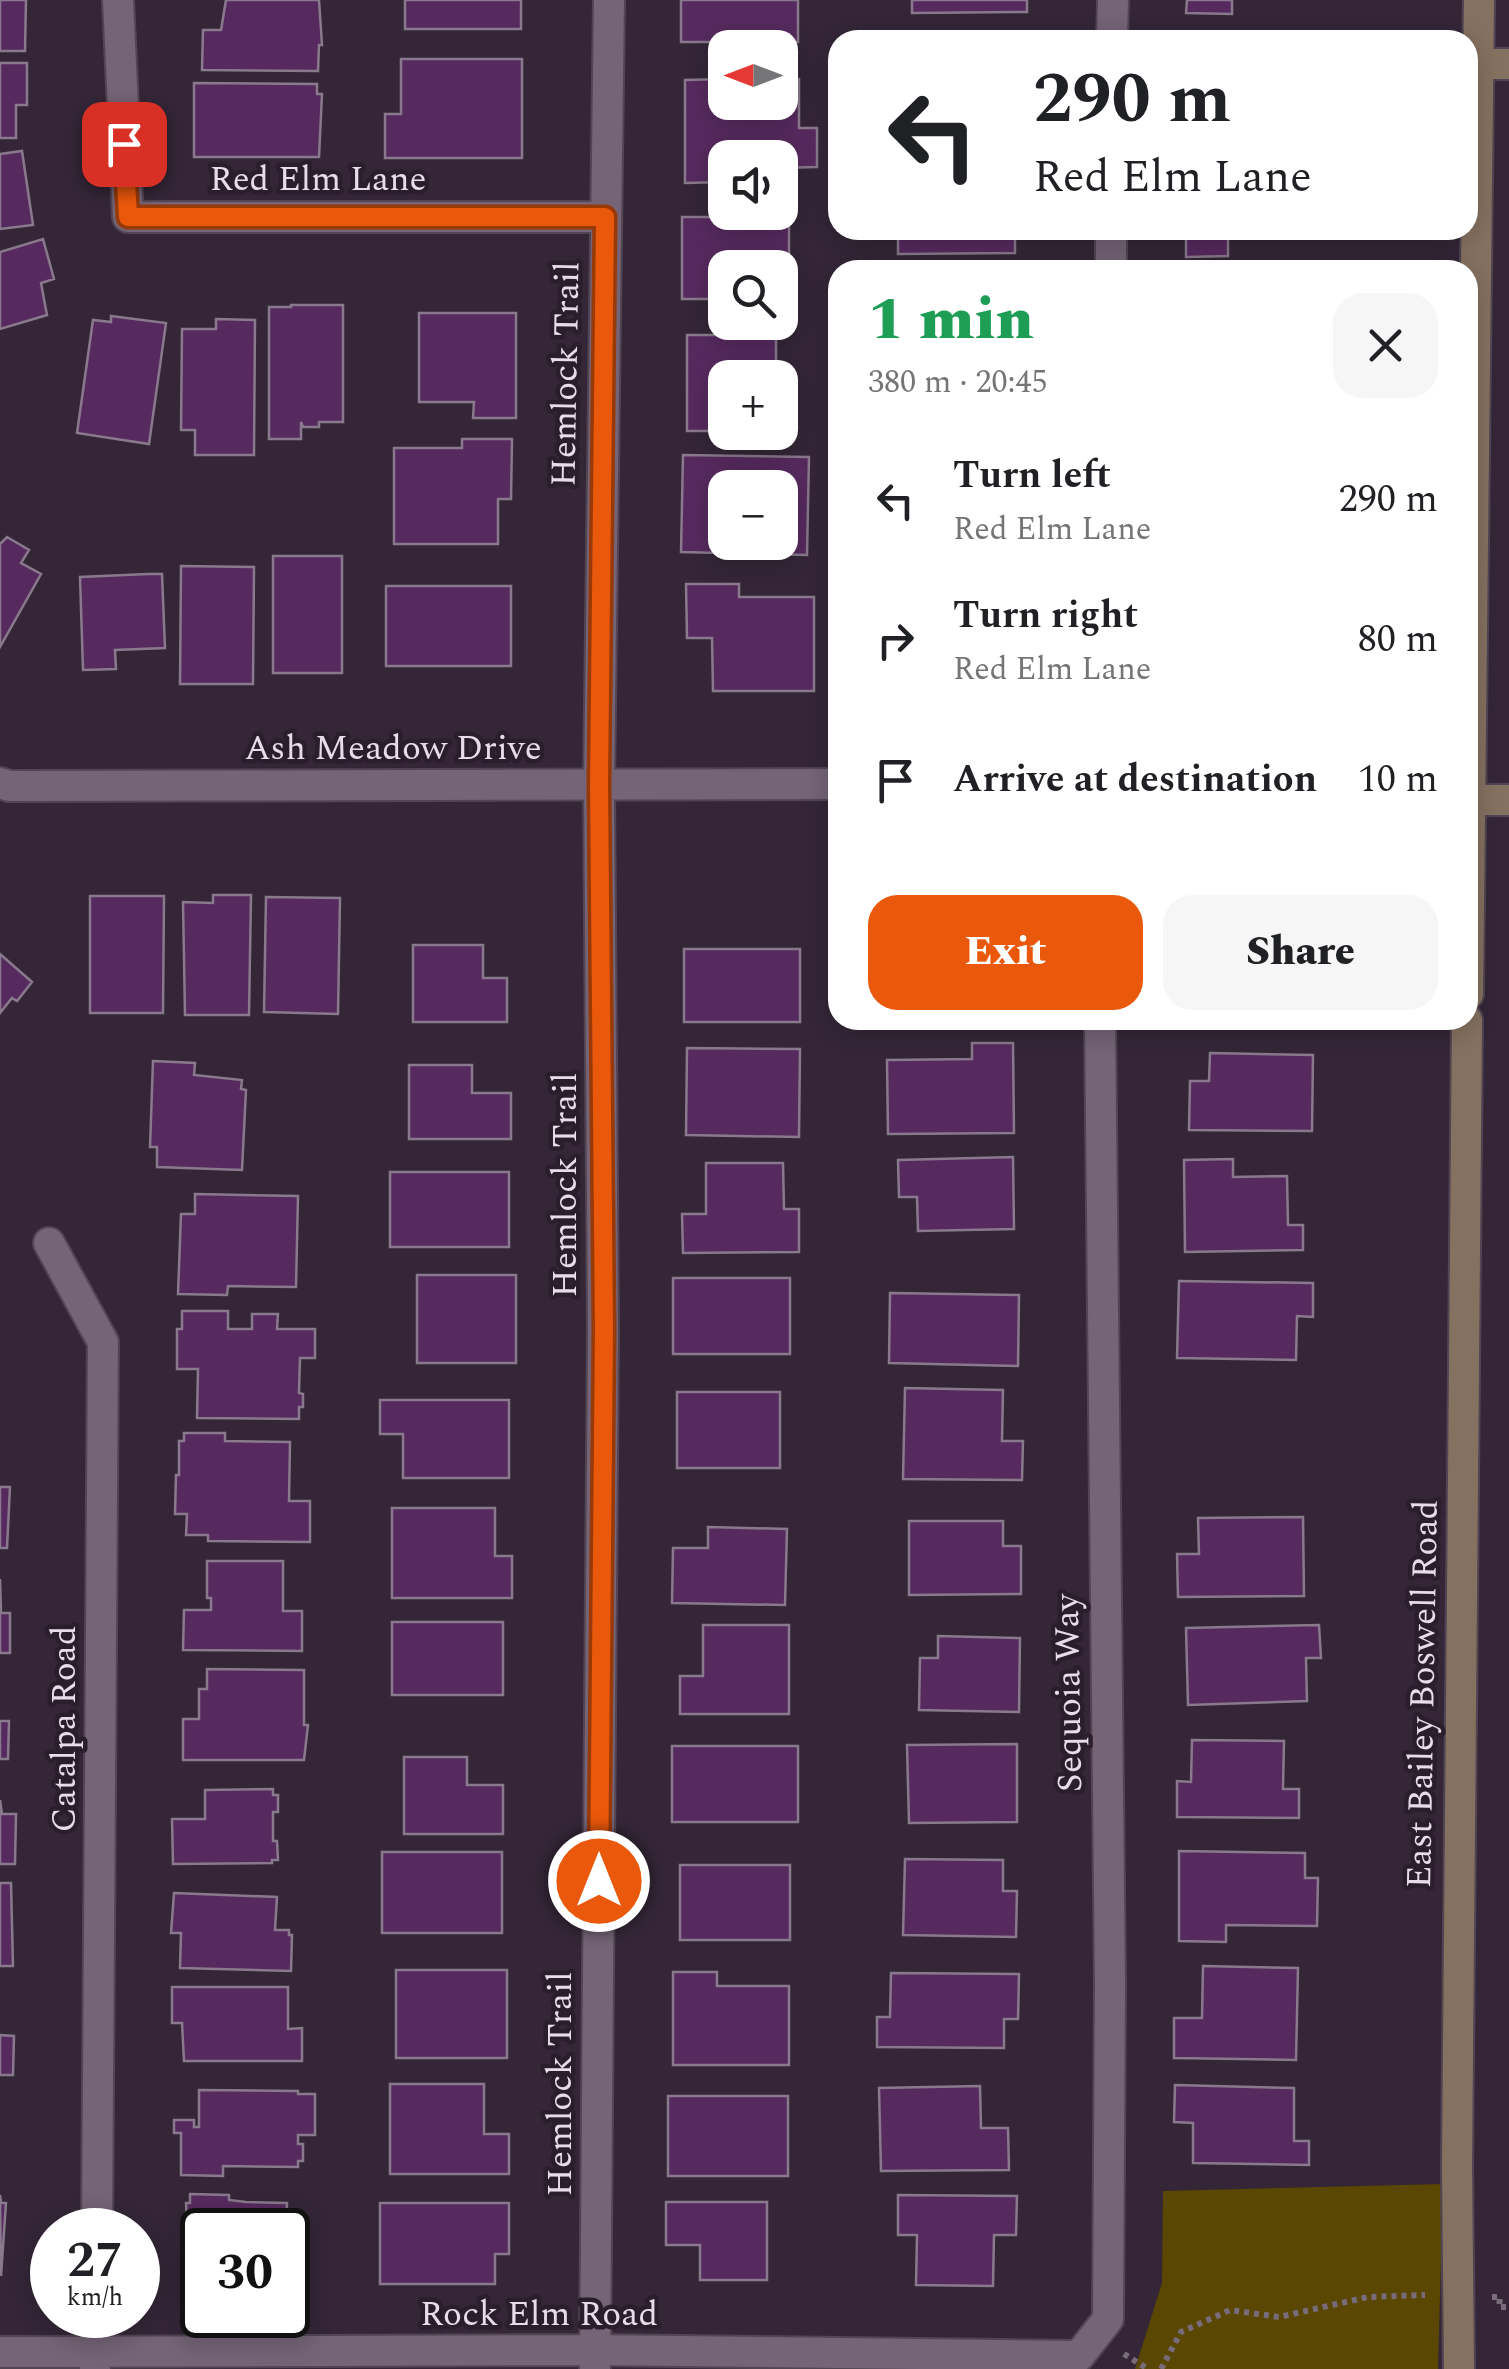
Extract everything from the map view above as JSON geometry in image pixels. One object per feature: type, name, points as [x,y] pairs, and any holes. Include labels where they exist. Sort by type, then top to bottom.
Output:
[{"type":"main road","points":[[1479,0],[1478,64],[1509,64]]},
{"type":"main road","points":[[1478,800],[1509,800]]},
{"type":"main road","name":"East Bailey Boswell Road","points":[[1459,2369],[1456,2166],[1467,1030]]},
{"type":"street","name":"Red Elm Lane","points":[[118,0],[128,217],[605,217]]},
{"type":"street","name":"Hemlock Trail","points":[[594,2359],[604,1330],[599,785],[609,0]]},
{"type":"street","points":[[1112,0],[1112,30]]},
{"type":"street","name":"Ash Meadow Drive","points":[[3,786],[828,784]]},
{"type":"street","name":"Sequoia Way","points":[[1079,2356],[1108,2319],[1110,1984],[1100,1030]]},
{"type":"street","name":"Catalpa Road","points":[[49,1243],[103,1342],[97,2208]]},
{"type":"street","name":"Rock Elm Road","points":[[0,2352],[95,2361],[1079,2356]]},
{"type":"path","points":[[1161,2369],[1181,2332],[1230,2310],[1279,2317],[1368,2297],[1440,2296]]},
{"type":"shaded area","points":[[1443,2184],[1438,2369],[1135,2369],[1162,2283],[1163,2191]]},
{"type":"building","points":[[0,0],[26,0],[25,51],[0,51]]},
{"type":"building","points":[[226,0],[319,0],[322,45],[318,71],[202,70],[203,30],[221,30]]},
{"type":"building","points":[[405,0],[521,0],[521,29],[405,29]]},
{"type":"building","points":[[681,0],[798,0],[798,30],[708,30],[708,42],[681,42]]},
{"type":"building","points":[[912,0],[1027,0],[1027,12],[912,13]]},
{"type":"building","points":[[1187,0],[1232,0],[1232,14],[1186,13]]},
{"type":"building","points":[[401,59],[522,59],[522,158],[385,158],[385,114],[401,114]]},
{"type":"building","points":[[0,63],[27,63],[27,105],[16,105],[16,138],[0,138]]},
{"type":"building","points":[[708,79],[708,120],[798,120],[799,79],[799,128],[817,128],[817,167],[798,168],[798,140],[708,140],[708,182],[685,183],[685,80]]},
{"type":"building","points":[[194,83],[317,84],[317,94],[322,94],[319,157],[194,157]]},
{"type":"building","points":[[22,151],[33,225],[0,229],[0,154]]},
{"type":"building","points":[[682,217],[708,217],[708,230],[789,230],[789,250],[708,250],[708,299],[682,299]]},
{"type":"building","points":[[43,239],[54,279],[41,283],[47,315],[0,329],[0,252]]},
{"type":"building","points":[[898,240],[1015,240],[1015,253],[898,254]]},
{"type":"building","points":[[1186,240],[1228,240],[1228,256],[1186,257]]},
{"type":"building","points":[[343,305],[343,422],[303,427],[301,422],[301,439],[269,439],[269,307]]},
{"type":"building","points":[[419,313],[516,313],[516,418],[473,418],[474,402],[419,402]]},
{"type":"building","points":[[111,316],[166,323],[149,444],[77,433],[93,320],[111,322]]},
{"type":"building","points":[[216,319],[255,320],[254,455],[195,455],[195,430],[181,430],[182,329],[216,329]]},
{"type":"building","points":[[687,335],[708,335],[708,340],[776,340],[776,360],[708,360],[708,431],[687,431]]},
{"type":"building","points":[[462,439],[512,439],[511,499],[498,499],[498,544],[394,544],[394,448],[462,448]]},
{"type":"building","points":[[683,455],[809,457],[807,555],[798,555],[798,470],[708,470],[708,553],[681,552]]},
{"type":"building","points":[[7,537],[29,550],[21,563],[41,574],[0,647],[0,544]]},
{"type":"building","points":[[273,556],[342,556],[342,673],[273,673]]},
{"type":"building","points":[[181,566],[254,567],[253,684],[180,684]]},
{"type":"building","points":[[162,574],[165,648],[115,650],[116,669],[83,670],[80,577]]},
{"type":"building","points":[[686,584],[739,584],[739,597],[814,597],[814,691],[713,691],[712,638],[687,638]]},
{"type":"building","points":[[386,586],[511,586],[511,666],[386,666]]},
{"type":"building","points":[[213,895],[251,895],[249,1015],[185,1015],[183,902],[213,903]]},
{"type":"building","points":[[90,896],[164,896],[163,1013],[90,1013]]},
{"type":"building","points":[[266,897],[340,898],[338,1014],[264,1012]]},
{"type":"building","points":[[413,945],[483,945],[483,978],[507,978],[507,1022],[413,1022]]},
{"type":"building","points":[[684,949],[800,949],[800,1022],[684,1022]]},
{"type":"building","points":[[0,954],[32,982],[17,1001],[12,998],[0,1013]]},
{"type":"building","points":[[972,1043],[1013,1043],[1014,1133],[888,1134],[887,1060],[972,1059]]},
{"type":"building","points":[[687,1048],[800,1049],[799,1137],[686,1135]]},
{"type":"building","points":[[1210,1053],[1313,1055],[1312,1131],[1189,1130],[1190,1081],[1209,1081]]},
{"type":"building","points":[[153,1061],[195,1063],[194,1075],[242,1080],[241,1089],[246,1090],[242,1170],[157,1167],[157,1147],[150,1147]]},
{"type":"building","points":[[409,1065],[472,1065],[472,1093],[511,1093],[511,1139],[409,1139]]},
{"type":"building","points":[[1013,1157],[1014,1229],[918,1231],[917,1197],[899,1197],[898,1160]]},
{"type":"building","points":[[1233,1159],[1233,1177],[1287,1176],[1288,1225],[1303,1225],[1303,1250],[1185,1252],[1184,1160]]},
{"type":"building","points":[[706,1163],[783,1163],[784,1209],[799,1209],[799,1252],[683,1253],[682,1214],[706,1214]]},
{"type":"building","points":[[390,1172],[509,1172],[509,1247],[390,1247]]},
{"type":"building","points":[[195,1194],[298,1196],[296,1287],[228,1286],[227,1295],[178,1294],[181,1214],[195,1214]]},
{"type":"building","points":[[417,1275],[516,1275],[516,1363],[417,1363]]},
{"type":"building","points":[[673,1278],[790,1278],[790,1354],[673,1354]]},
{"type":"building","points":[[1179,1281],[1313,1283],[1313,1317],[1297,1316],[1296,1360],[1177,1358]]},
{"type":"building","points":[[890,1293],[1019,1295],[1018,1366],[889,1363]]},
{"type":"building","points":[[182,1311],[228,1311],[228,1329],[252,1329],[252,1314],[278,1314],[277,1329],[315,1329],[315,1358],[300,1358],[299,1393],[303,1394],[303,1407],[299,1407],[299,1419],[197,1418],[198,1369],[177,1369],[177,1329],[182,1329]]},
{"type":"building","points":[[905,1388],[1003,1390],[1002,1441],[1023,1441],[1022,1480],[903,1479]]},
{"type":"building","points":[[677,1392],[780,1392],[780,1468],[677,1468]]},
{"type":"building","points":[[380,1400],[509,1400],[509,1478],[403,1478],[403,1434],[380,1434]]},
{"type":"building","points":[[184,1433],[225,1433],[225,1441],[290,1442],[289,1501],[310,1501],[310,1542],[208,1541],[208,1535],[186,1535],[187,1514],[175,1514],[179,1441],[184,1441]]},
{"type":"building","points":[[0,1487],[10,1487],[7,1548],[0,1548]]},
{"type":"building","points":[[392,1508],[495,1508],[495,1556],[512,1556],[512,1598],[392,1598]]},
{"type":"building","points":[[1303,1517],[1304,1596],[1178,1597],[1177,1554],[1199,1554],[1198,1518]]},
{"type":"building","points":[[909,1521],[1003,1521],[1003,1546],[1021,1546],[1021,1594],[909,1595]]},
{"type":"building","points":[[708,1527],[787,1529],[785,1605],[672,1603],[673,1548],[708,1548]]},
{"type":"building","points":[[207,1561],[283,1561],[283,1611],[302,1611],[302,1651],[183,1650],[184,1610],[211,1610],[211,1598],[207,1598]]},
{"type":"building","points":[[0,1579],[1,1613],[10,1613],[10,1653],[0,1653]]},
{"type":"building","points":[[392,1622],[503,1622],[503,1695],[392,1695]]},
{"type":"building","points":[[703,1625],[789,1625],[789,1714],[680,1714],[680,1676],[703,1676]]},
{"type":"building","points":[[1319,1625],[1321,1658],[1306,1658],[1307,1701],[1188,1705],[1186,1628]]},
{"type":"building","points":[[938,1636],[1020,1638],[1019,1712],[919,1710],[920,1658],[938,1658]]},
{"type":"building","points":[[207,1669],[304,1670],[304,1725],[308,1725],[304,1760],[183,1760],[183,1719],[199,1719],[199,1689],[207,1689]]},
{"type":"building","points":[[0,1721],[9,1721],[8,1759],[0,1759]]},
{"type":"building","points":[[1192,1740],[1284,1741],[1283,1789],[1299,1789],[1299,1818],[1177,1817],[1177,1781],[1191,1782]]},
{"type":"building","points":[[1017,1744],[1017,1822],[909,1823],[907,1745]]},
{"type":"building","points":[[672,1746],[798,1746],[798,1822],[672,1822]]},
{"type":"building","points":[[404,1757],[467,1757],[467,1785],[503,1785],[503,1834],[404,1834]]},
{"type":"building","points":[[273,1789],[273,1795],[278,1795],[278,1812],[273,1812],[273,1841],[277,1841],[278,1860],[173,1864],[172,1819],[205,1819],[205,1790]]},
{"type":"building","points":[[0,1800],[2,1814],[16,1814],[15,1864],[0,1864]]},
{"type":"building","points":[[1179,1851],[1305,1853],[1305,1878],[1318,1878],[1317,1926],[1226,1925],[1226,1942],[1179,1941]]},
{"type":"building","points":[[382,1852],[502,1852],[502,1933],[382,1933]]},
{"type":"building","points":[[905,1859],[1003,1860],[1003,1891],[1017,1891],[1016,1937],[903,1935]]},
{"type":"building","points":[[680,1865],[790,1865],[790,1940],[680,1940]]},
{"type":"building","points":[[0,1883],[11,1883],[13,1966],[0,1966]]},
{"type":"building","points":[[174,1893],[277,1897],[275,1930],[289,1930],[292,1935],[291,1971],[180,1968],[181,1933],[171,1933]]},
{"type":"building","points":[[1203,1966],[1298,1968],[1296,2060],[1174,2058],[1174,2018],[1202,2018]]},
{"type":"building","points":[[396,1970],[507,1970],[507,2058],[396,2058]]},
{"type":"building","points":[[673,1972],[717,1972],[717,1986],[789,1986],[789,2065],[673,2065]]},
{"type":"building","points":[[891,1973],[1019,1974],[1018,2019],[1004,2019],[1004,2048],[877,2047],[877,2017],[890,2017]]},
{"type":"building","points":[[172,1987],[288,1987],[288,2029],[302,2028],[302,2061],[184,2061],[182,2023],[172,2023]]},
{"type":"building","points":[[0,2035],[14,2036],[13,2075],[0,2075]]},
{"type":"building","points":[[390,2084],[484,2084],[484,2134],[509,2134],[509,2174],[390,2174]]},
{"type":"building","points":[[1175,2085],[1294,2088],[1294,2141],[1309,2141],[1309,2165],[1193,2163],[1193,2123],[1174,2122]]},
{"type":"building","points":[[980,2086],[981,2128],[1008,2128],[1009,2170],[881,2171],[879,2088]]},
{"type":"building","points":[[199,2090],[315,2094],[315,2135],[298,2135],[298,2144],[303,2144],[303,2161],[298,2161],[298,2167],[223,2166],[223,2176],[181,2175],[181,2133],[174,2133],[174,2120],[194,2120],[194,2127],[199,2127]]},
{"type":"building","points":[[668,2096],[788,2096],[788,2176],[668,2176]]},
{"type":"building","points":[[190,2194],[287,2203],[287,2208],[186,2208],[186,2203],[190,2203]]},
{"type":"building","points":[[0,2195],[1,2203],[6,2203],[1,2276]]},
{"type":"building","points":[[898,2195],[1017,2196],[1016,2235],[994,2235],[993,2286],[916,2285],[917,2235],[898,2235]]},
{"type":"building","points":[[666,2202],[767,2202],[767,2280],[700,2280],[700,2245],[666,2245]]},
{"type":"building","points":[[380,2203],[509,2203],[509,2254],[495,2254],[495,2284],[380,2284]]},
{"type":"route","points":[[124,144],[128,217],[605,217],[599,785],[604,1330],[599,1881]]}]
